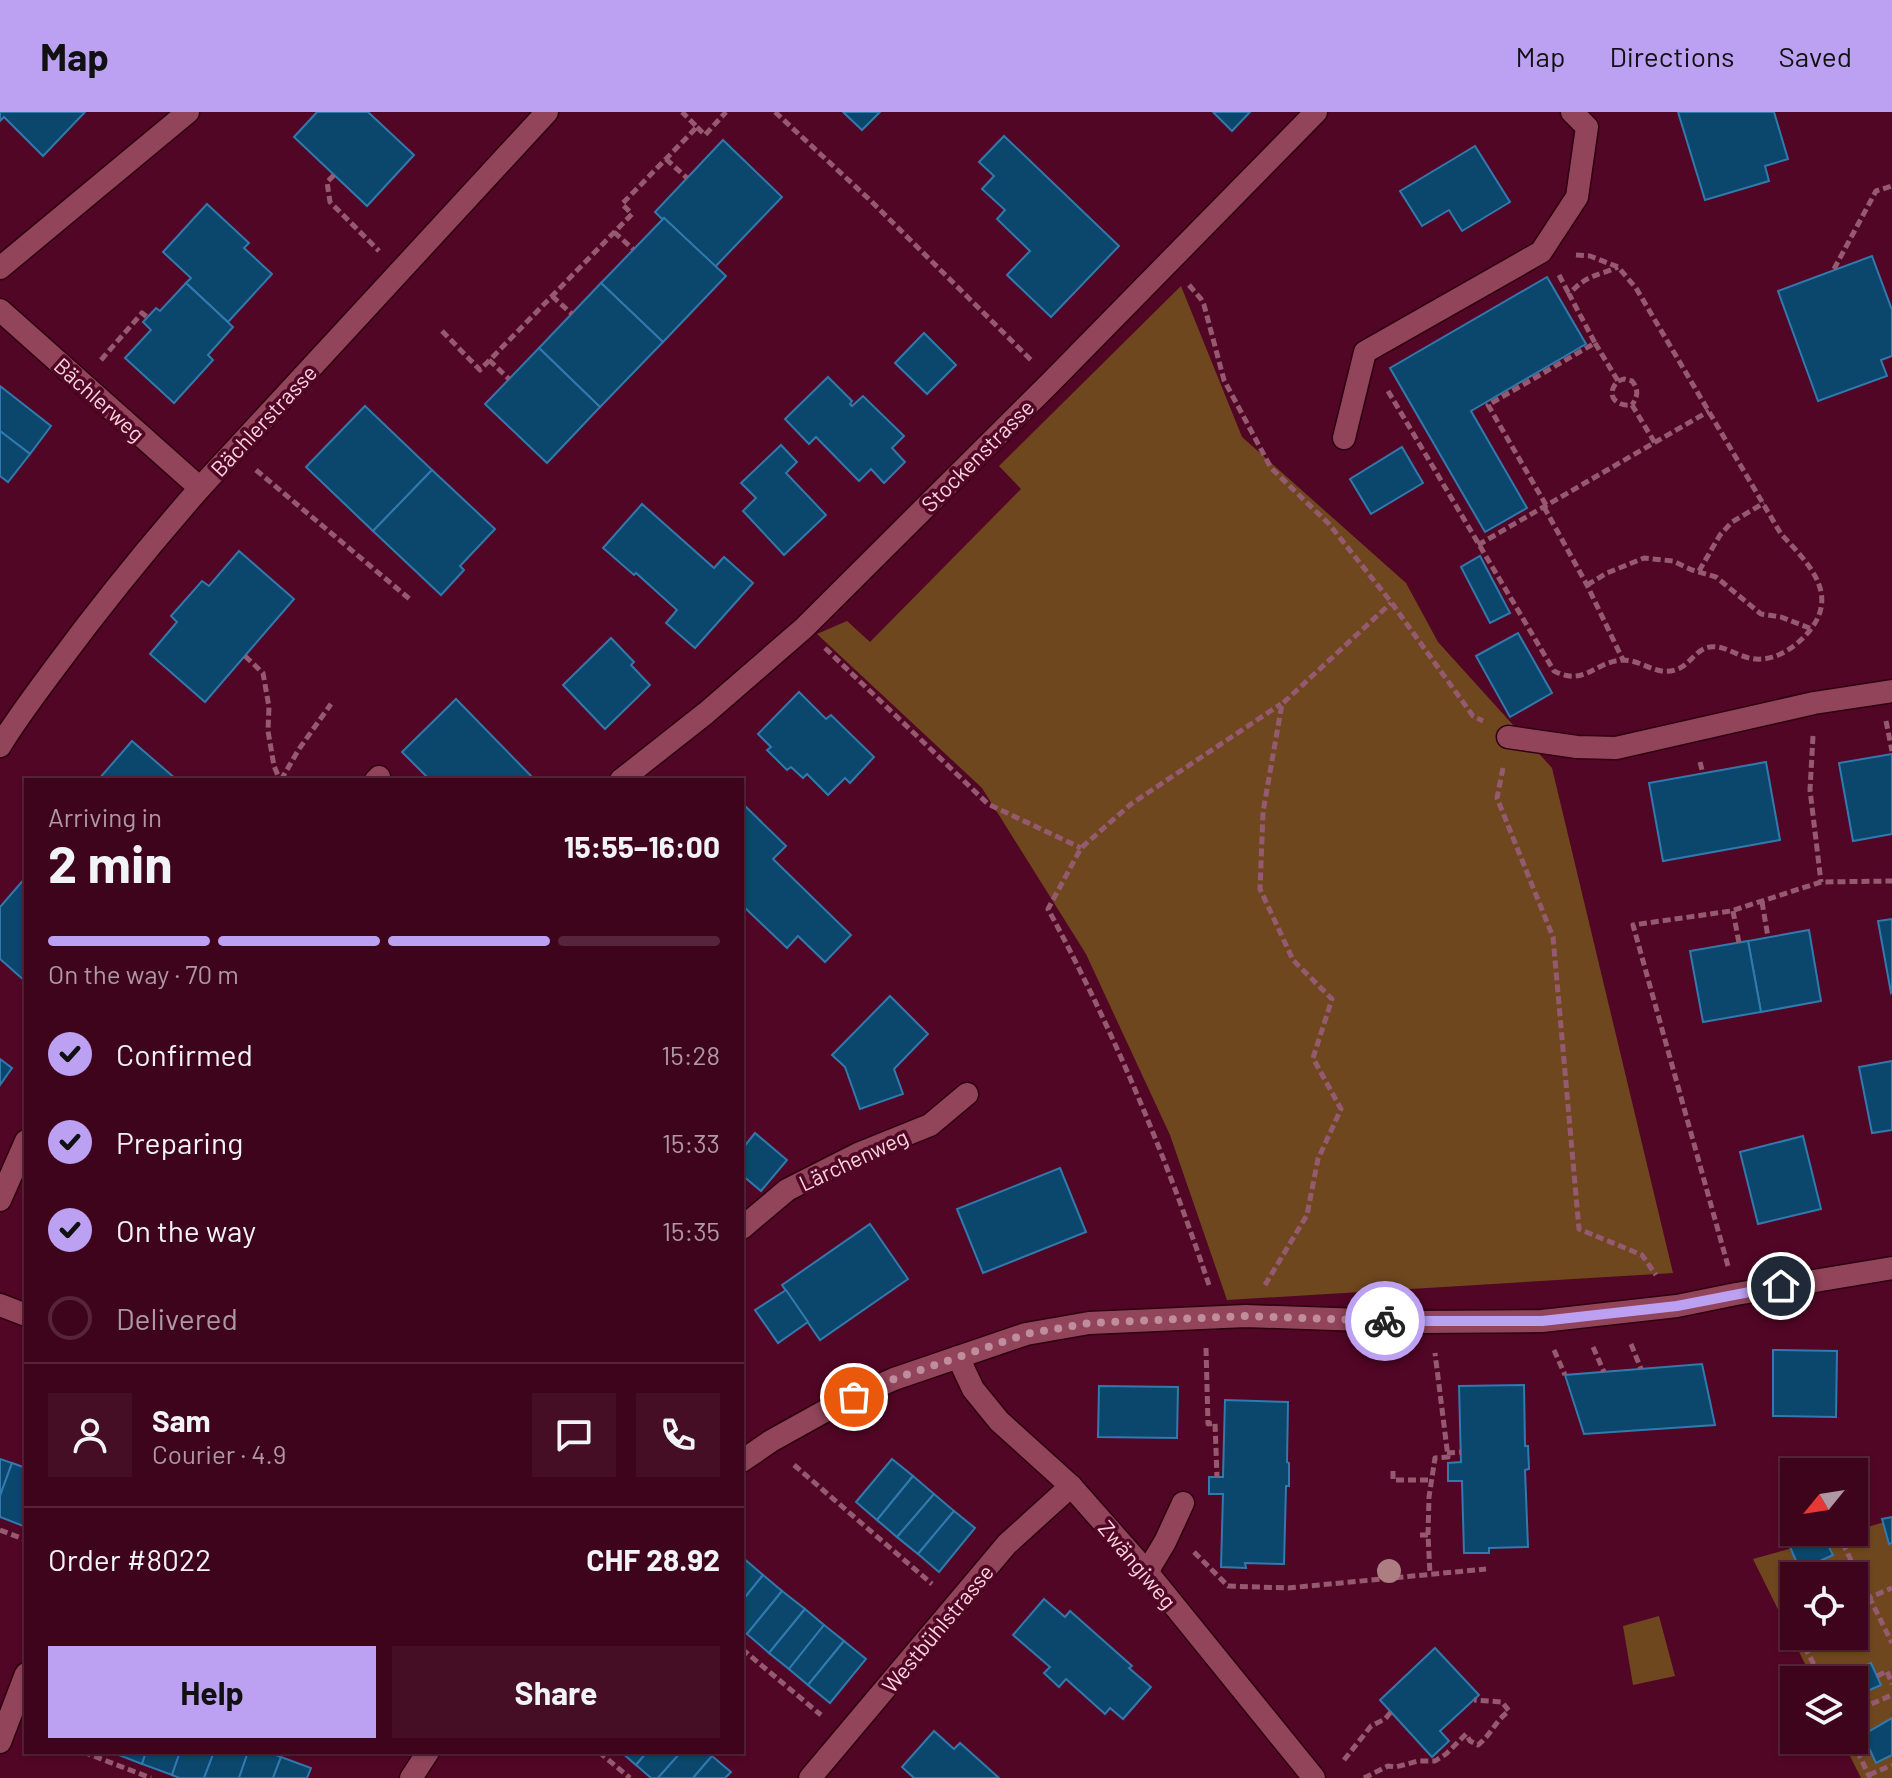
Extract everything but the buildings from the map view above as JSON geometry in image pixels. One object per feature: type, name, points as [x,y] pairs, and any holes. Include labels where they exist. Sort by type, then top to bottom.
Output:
[{"type":"street","points":[[0,268],[188,112]]},
{"type":"street","name":"Bächlerstrasse","points":[[0,746],[87,624],[159,534],[547,112]]},
{"type":"street","name":"Stockenstrasse","points":[[624,778],[706,713],[804,628],[1316,112]]},
{"type":"street","points":[[1344,438],[1365,352],[1541,252],[1577,197],[1587,127],[1572,112]]},
{"type":"street","name":"Bächlerweg","points":[[0,310],[200,488]]},
{"type":"street","points":[[1508,737],[1577,747],[1616,748],[1814,703],[1892,691]]},
{"type":"street","name":"Lärchenweg","points":[[744,1226],[787,1190],[858,1154],[930,1125],[967,1094]]},
{"type":"street","points":[[0,1200],[24,1146]]},
{"type":"street","points":[[744,1460],[834,1406],[894,1379],[1026,1334],[1089,1323],[1246,1316],[1420,1322],[1542,1321],[1677,1306],[1892,1268]]},
{"type":"street","points":[[0,1305],[24,1314]]},
{"type":"street","name":"Zwängiweg","points":[[958,1357],[973,1389],[999,1421],[1071,1486],[1147,1572],[1314,1778]]},
{"type":"street","name":"Westbühlstrasse","points":[[810,1778],[1007,1544],[1071,1486]]},
{"type":"street","points":[[1147,1572],[1183,1503]]},
{"type":"street","points":[[0,1742],[24,1679]]},
{"type":"street","points":[[411,1778],[427,1754]]},
{"type":"path","points":[[682,112],[705,135],[726,112]]},
{"type":"path","points":[[775,112],[871,201],[1035,365]]},
{"type":"path","points":[[442,331],[480,370],[632,214],[622,204],[697,127]]},
{"type":"path","points":[[666,159],[687,178]]},
{"type":"path","points":[[334,175],[327,182],[330,202],[380,252]]},
{"type":"path","points":[[1834,269],[1876,191],[1892,186]]},
{"type":"path","points":[[614,232],[633,249]]},
{"type":"path","points":[[1365,352],[1554,671],[1565,677],[1581,676],[1623,660],[1644,664],[1660,672],[1675,671],[1706,648],[1718,646],[1748,660],[1766,659],[1795,646],[1812,629],[1819,615],[1823,597],[1818,578],[1781,534],[1636,288],[1618,267],[1590,256],[1541,252]]},
{"type":"path","points":[[1569,294],[1593,275],[1618,267]]},
{"type":"path","points":[[1557,273],[1618,381]]},
{"type":"path","points":[[552,296],[572,314]]},
{"type":"path","points":[[1201,299],[1224,380],[1271,468],[1329,524],[1391,602],[1473,716],[1508,737],[1497,798],[1553,937],[1579,1229],[1642,1255],[1677,1306]]},
{"type":"path","points":[[82,382],[142,313],[147,317]]},
{"type":"path","points":[[1595,343],[1488,405],[1587,585],[1623,660]]},
{"type":"path","points":[[489,360],[509,379]]},
{"type":"path","points":[[1618,381],[1632,381],[1637,388],[1637,397],[1632,405],[1622,406],[1615,401],[1612,393],[1618,381]]},
{"type":"path","points":[[1632,405],[1655,443]]},
{"type":"path","points":[[1478,545],[1709,411]]},
{"type":"path","points":[[234,451],[412,601]]},
{"type":"path","points":[[1699,571],[1720,535],[1732,522],[1764,503]]},
{"type":"path","points":[[1587,585],[1644,558],[1673,561],[1716,577],[1761,614],[1781,617],[1812,629]]},
{"type":"path","points":[[1221,1318],[1157,1141],[1075,960],[1048,909],[1081,848],[1131,804],[1282,704],[1391,602]]},
{"type":"path","points":[[804,628],[988,804],[1081,848]]},
{"type":"path","points":[[245,656],[263,673],[269,707],[268,731],[279,778]]},
{"type":"path","points":[[1814,703],[1810,790],[1821,882]]},
{"type":"path","points":[[281,778],[331,704]]},
{"type":"path","points":[[1246,1316],[1307,1215],[1318,1159],[1341,1109],[1313,1058],[1332,999],[1293,960],[1260,889],[1263,812],[1282,704]]},
{"type":"path","points":[[1736,1294],[1633,925],[1733,911],[1821,882],[1892,881]]},
{"type":"path","points":[[1762,902],[1768,937]]},
{"type":"path","points":[[1733,911],[1739,943]]},
{"type":"path","points":[[1629,1339],[1641,1369]]},
{"type":"path","points":[[1206,1343],[1208,1424],[1215,1423],[1217,1477]]},
{"type":"path","points":[[1591,1343],[1604,1372]]},
{"type":"path","points":[[1552,1346],[1565,1375]]},
{"type":"path","points":[[1430,1574],[1428,1535],[1435,1458],[1448,1457],[1435,1350]]},
{"type":"path","points":[[1447,1453],[1461,1452]]},
{"type":"path","points":[[789,1461],[957,1605]]},
{"type":"path","points":[[1393,1471],[1393,1480],[1432,1480]]},
{"type":"path","points":[[1171,1529],[1228,1586],[1288,1588],[1486,1569]]},
{"type":"path","points":[[0,1530],[24,1539]]},
{"type":"path","points":[[1420,1535],[1428,1535]]},
{"type":"path","points":[[1844,1546],[1892,1643]]},
{"type":"path","points":[[1870,1597],[1892,1588]]},
{"type":"path","points":[[744,1651],[847,1736]]},
{"type":"path","points":[[1877,1676],[1887,1671],[1892,1684]]},
{"type":"path","points":[[1868,1706],[1892,1695]]},
{"type":"path","points":[[1364,1778],[1388,1766],[1435,1761],[1466,1734],[1470,1741],[1478,1745],[1496,1721],[1509,1711],[1502,1702],[1474,1700]]},
{"type":"path","points":[[1344,1760],[1371,1726],[1391,1712]]},
{"type":"path","points":[[88,1754],[151,1778]]},
{"type":"path","points":[[601,1754],[630,1778]]},
{"type":"path","points":[[1858,1754],[1869,1777],[1892,1765]]},
{"type":"shaded area","points":[[1181,286],[1242,437],[1406,583],[1438,642],[1552,768],[1673,1273],[1227,1300],[1170,1135],[1086,954],[982,788],[817,634],[847,621],[870,642],[1021,489],[999,466]]},
{"type":"shaded area","points":[[1892,1520],[1892,1778],[1861,1778],[1849,1754],[1868,1754],[1868,1666],[1806,1666],[1798,1650],[1868,1650],[1868,1562],[1780,1562],[1780,1613],[1753,1559],[1799,1546],[1868,1546],[1868,1527]]},
{"type":"shaded area","points":[[1659,1616],[1675,1676],[1633,1685],[1623,1626]]},
{"type":"way so far","points":[[854,1397],[894,1379],[1026,1334],[1089,1323],[1246,1316],[1385,1321]]},
{"type":"route","points":[[1385,1321],[1542,1321],[1677,1306],[1781,1286]]}]
